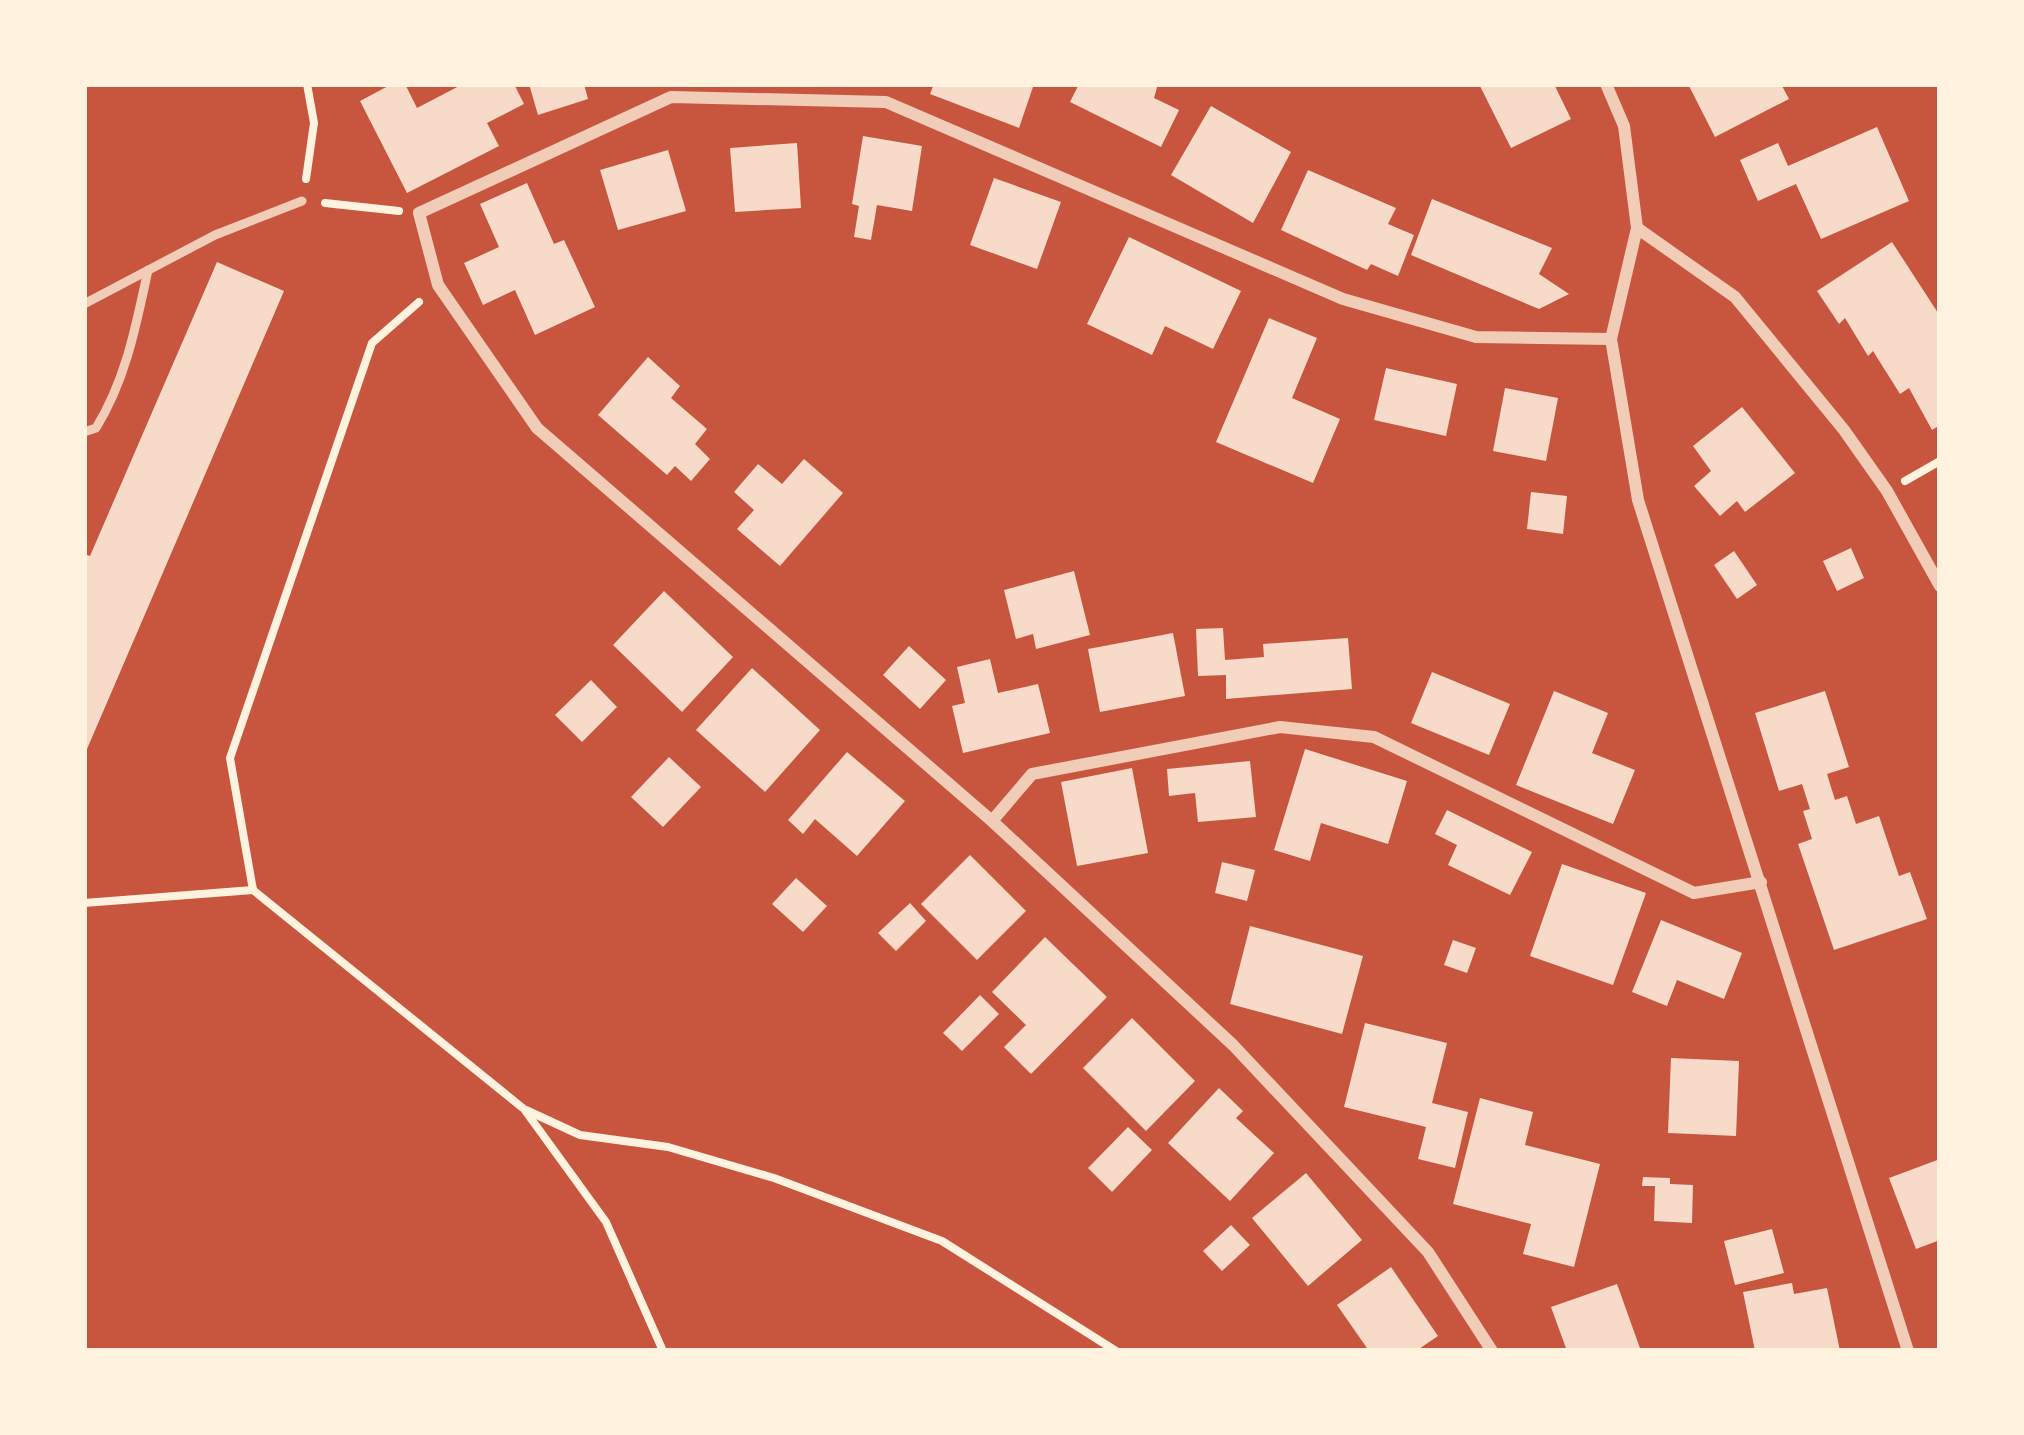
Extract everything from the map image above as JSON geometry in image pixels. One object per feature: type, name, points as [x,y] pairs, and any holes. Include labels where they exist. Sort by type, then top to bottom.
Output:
[{"type":"street","points":[[1606,84],[1624,126],[1636,228],[1611,339],[1638,500],[1908,1351]]},
{"type":"street","points":[[1492,1351],[1428,1252],[1233,1045],[992,820],[537,428],[438,285],[419,213],[671,97],[886,102],[1342,299],[1476,337],[1611,339]]},
{"type":"street","points":[[1636,228],[1735,296],[1844,430],[1887,491],[1940,586]]},
{"type":"street","points":[[992,820],[1033,774],[1280,728],[1374,737],[1694,892],[1761,882]]},
{"type":"lane","points":[[84,304],[215,235],[302,201]]},
{"type":"lane","points":[[84,432],[96,428],[113,400],[129,357],[148,270]]},
{"type":"path","points":[[308,84],[314,123],[302,201],[419,213]]},
{"type":"path","points":[[438,285],[372,343],[230,758],[253,890],[524,1109],[580,1135],[668,1147],[774,1178],[942,1241],[1116,1351]]},
{"type":"path","points":[[1887,491],[1940,460]]},
{"type":"path","points":[[84,903],[253,890]]},
{"type":"path","points":[[524,1109],[605,1222],[663,1351]]},
{"type":"building","points":[[392,84],[405,84],[417,108],[463,84],[514,84],[524,104],[487,123],[499,146],[407,193],[360,101]]},
{"type":"building","points":[[529,84],[584,84],[588,99],[538,115]]},
{"type":"building","points":[[934,84],[1034,84],[1019,128],[930,94]]},
{"type":"building","points":[[1079,84],[1158,84],[1154,98],[1179,110],[1161,147],[1070,102]]},
{"type":"building","points":[[1479,84],[1554,84],[1571,119],[1511,148]]},
{"type":"building","points":[[1688,84],[1781,84],[1789,99],[1715,137]]},
{"type":"building","points":[[1211,106],[1291,152],[1253,223],[1171,175]]},
{"type":"building","points":[[1877,127],[1909,201],[1821,239],[1796,184],[1758,201],[1740,160],[1778,143],[1788,166]]},
{"type":"building","points":[[863,136],[922,146],[912,211],[877,205],[871,240],[854,237],[859,206],[852,204]]},
{"type":"building","points":[[797,143],[801,208],[735,212],[730,148]]},
{"type":"building","points":[[668,150],[686,211],[618,230],[600,170]]},
{"type":"building","points":[[1308,170],[1396,208],[1388,224],[1414,235],[1398,276],[1371,264],[1367,270],[1281,230]]},
{"type":"building","points":[[994,178],[1061,202],[1037,269],[970,245]]},
{"type":"building","points":[[527,183],[554,244],[564,240],[595,307],[535,335],[515,290],[483,305],[464,263],[499,247],[480,204]]},
{"type":"building","points":[[1432,199],[1552,248],[1539,274],[1569,294],[1539,309],[1411,255]]},
{"type":"building","points":[[1129,237],[1241,291],[1213,349],[1165,326],[1152,355],[1087,324]]},
{"type":"building","points":[[1892,242],[1940,316],[1940,425],[1932,430],[1909,388],[1900,394],[1873,351],[1868,356],[1845,318],[1839,324],[1817,291]]},
{"type":"building","points":[[217,262],[284,291],[84,756],[84,554],[90,556]]},
{"type":"building","points":[[1269,318],[1317,338],[1292,398],[1340,419],[1313,483],[1216,442]]},
{"type":"building","points":[[648,357],[680,386],[671,398],[707,429],[695,444],[710,459],[691,481],[675,466],[667,475],[598,415]]},
{"type":"building","points":[[1386,368],[1457,384],[1446,436],[1374,420]]},
{"type":"building","points":[[1505,388],[1558,398],[1546,461],[1493,451]]},
{"type":"building","points":[[1742,407],[1795,473],[1745,512],[1737,501],[1720,516],[1694,486],[1711,471],[1693,446]]},
{"type":"building","points":[[804,459],[843,493],[780,566],[737,529],[754,510],[734,492],[758,464],[782,484]]},
{"type":"building","points":[[1531,492],[1567,496],[1563,534],[1527,529]]},
{"type":"building","points":[[1851,548],[1864,578],[1837,591],[1823,561]]},
{"type":"building","points":[[1734,551],[1757,585],[1737,599],[1714,565]]},
{"type":"building","points":[[1074,571],[1090,635],[1036,649],[1033,634],[1016,639],[1004,590]]},
{"type":"building","points":[[664,591],[733,657],[682,712],[613,645]]},
{"type":"building","points":[[1223,628],[1225,660],[1264,657],[1263,644],[1348,638],[1352,689],[1226,699],[1226,675],[1198,676],[1196,629]]},
{"type":"building","points":[[1173,633],[1185,696],[1100,712],[1088,649]]},
{"type":"building","points":[[909,646],[946,680],[920,709],[883,675]]},
{"type":"building","points":[[990,659],[998,693],[1038,684],[1050,733],[963,753],[952,706],[965,703],[957,667]]},
{"type":"building","points":[[752,668],[820,730],[765,792],[696,730]]},
{"type":"building","points":[[1432,672],[1510,704],[1489,755],[1411,723]]},
{"type":"building","points":[[591,680],[617,707],[582,742],[555,715]]},
{"type":"building","points":[[1554,691],[1608,713],[1592,753],[1635,770],[1613,824],[1516,785]]},
{"type":"building","points":[[1825,691],[1849,767],[1827,774],[1835,800],[1847,796],[1856,824],[1879,816],[1899,876],[1910,872],[1927,919],[1834,950],[1798,844],[1812,839],[1803,811],[1810,809],[1802,784],[1779,791],[1755,713]]},
{"type":"building","points":[[1305,749],[1407,781],[1388,844],[1321,823],[1310,861],[1274,850]]},
{"type":"building","points":[[847,752],[905,801],[857,856],[815,819],[803,834],[788,820]]},
{"type":"building","points":[[669,757],[701,787],[663,827],[631,797]]},
{"type":"building","points":[[1250,761],[1256,817],[1198,822],[1195,793],[1169,796],[1167,769]]},
{"type":"building","points":[[1132,768],[1148,853],[1077,866],[1061,782]]},
{"type":"building","points":[[1447,810],[1532,852],[1510,895],[1448,865],[1457,845],[1435,834]]},
{"type":"building","points":[[970,855],[1026,911],[977,960],[921,904]]},
{"type":"building","points":[[1222,862],[1255,870],[1247,901],[1215,893]]},
{"type":"building","points":[[1562,864],[1646,893],[1613,985],[1530,956]]},
{"type":"building","points":[[796,878],[827,906],[803,932],[772,904]]},
{"type":"building","points":[[910,903],[926,921],[896,951],[878,933]]},
{"type":"building","points":[[1661,920],[1742,953],[1724,999],[1677,980],[1667,1006],[1632,992]]},
{"type":"building","points":[[1250,926],[1363,956],[1342,1034],[1230,1004]]},
{"type":"building","points":[[1045,937],[1107,997],[1031,1074],[1004,1047],[1026,1025],[992,992]]},
{"type":"building","points":[[1453,940],[1476,948],[1467,973],[1444,965]]},
{"type":"building","points":[[980,995],[999,1014],[962,1051],[943,1033]]},
{"type":"building","points":[[1132,1018],[1195,1081],[1146,1131],[1083,1068]]},
{"type":"building","points":[[1365,1023],[1447,1043],[1432,1103],[1468,1112],[1455,1168],[1418,1159],[1426,1127],[1344,1107]]},
{"type":"building","points":[[1671,1058],[1739,1061],[1736,1136],[1668,1133]]},
{"type":"building","points":[[1219,1088],[1243,1111],[1236,1118],[1274,1153],[1230,1201],[1168,1143]]},
{"type":"building","points":[[1480,1098],[1533,1112],[1525,1145],[1600,1164],[1574,1267],[1523,1254],[1531,1224],[1453,1204]]},
{"type":"building","points":[[1128,1127],[1152,1150],[1112,1192],[1088,1168]]},
{"type":"building","points":[[1940,1159],[1940,1240],[1916,1249],[1889,1178]]},
{"type":"building","points":[[1306,1173],[1362,1240],[1308,1286],[1252,1218]]},
{"type":"building","points":[[1643,1177],[1693,1185],[1692,1223],[1654,1221],[1655,1186],[1642,1186]]},
{"type":"building","points":[[1231,1225],[1250,1245],[1222,1271],[1203,1251]]},
{"type":"building","points":[[1772,1229],[1784,1273],[1735,1285],[1724,1241]]},
{"type":"building","points":[[1391,1267],[1438,1336],[1416,1351],[1369,1351],[1337,1305]]},
{"type":"building","points":[[1792,1283],[1794,1294],[1827,1288],[1840,1351],[1755,1351],[1743,1292]]},
{"type":"building","points":[[1617,1284],[1641,1351],[1567,1351],[1551,1307]]}]
